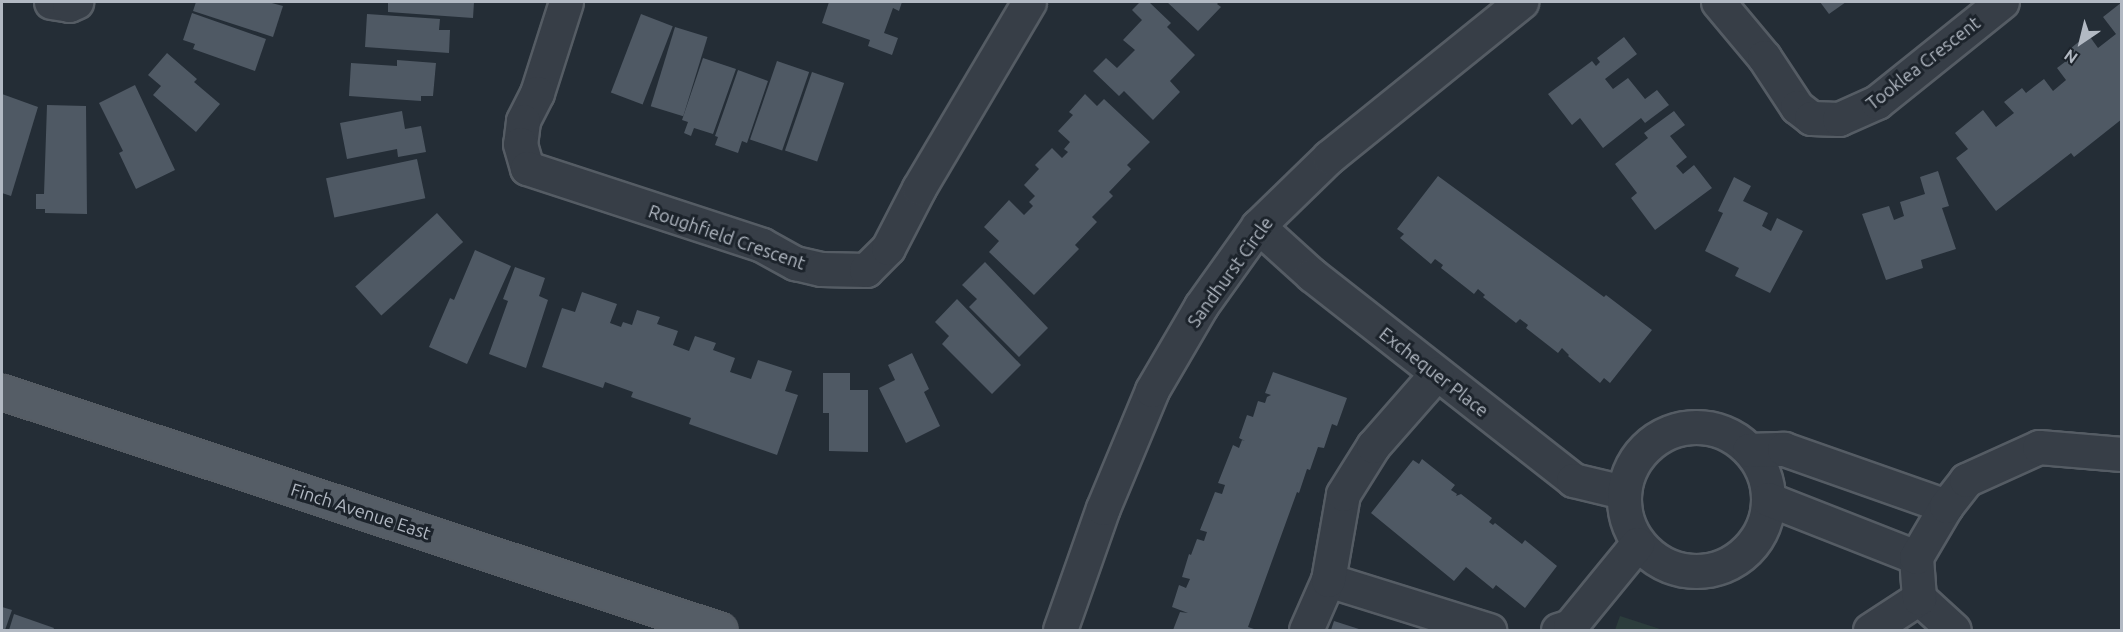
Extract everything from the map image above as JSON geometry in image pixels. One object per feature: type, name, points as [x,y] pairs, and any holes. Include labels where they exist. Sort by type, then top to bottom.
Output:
[{"type":"main road","name":"Finch Avenue East","points":[[2,392],[720,630]]},
{"type":"street","points":[[51,2],[69,5],[76,2]]},
{"type":"street","name":"Roughfield Crescent","points":[[566,2],[537,93],[523,121],[520,144],[527,168],[762,245],[795,262],[821,269],[866,270],[888,248],[914,197],[1029,2]]},
{"type":"street","name":"Sandhurst Circle","points":[[1060,630],[1103,508],[1152,390],[1201,306],[1258,226],[1329,157],[1521,2]]},
{"type":"street","name":"Tooklea Crescent","points":[[1718,2],[1764,57],[1797,107],[1811,118],[1839,119],[1877,102],[2002,2]]},
{"type":"street","name":"Exchequer Place","points":[[1258,226],[1312,275],[1573,480],[1623,492]]},
{"type":"street","points":[[1306,630],[1328,580],[1343,494],[1374,446],[1436,374]]},
{"type":"street","points":[[1683,428],[1707,428],[1730,435],[1749,450],[1759,464],[1766,481],[1768,499],[1765,523],[1753,544],[1735,561],[1713,570],[1689,572],[1665,566],[1637,544],[1624,514],[1623,492],[1629,469],[1642,450],[1661,435],[1683,428]]},
{"type":"street","points":[[1954,630],[1919,598],[1916,557],[1946,506],[1966,480],[2039,447],[2121,454]]},
{"type":"street","points":[[1749,450],[1785,449],[1946,506]]},
{"type":"street","points":[[1768,499],[1916,557]]},
{"type":"street","points":[[1558,630],[1570,626],[1637,544]]},
{"type":"street","points":[[1328,580],[1489,630]]},
{"type":"street","points":[[1870,630],[1919,598]]},
{"type":"shaded area","points":[[1620,616],[1663,630],[1615,630]]},
{"type":"building","points":[[196,2],[268,2],[283,6],[273,37],[193,11]]},
{"type":"building","points":[[388,2],[474,2],[473,18],[388,12]]},
{"type":"building","points":[[829,2],[902,2],[899,11],[893,8],[884,33],[898,38],[892,55],[868,46],[870,40],[822,23]]},
{"type":"building","points":[[1140,2],[1149,2],[1171,23],[1167,27],[1195,55],[1170,81],[1180,92],[1153,120],[1124,91],[1119,96],[1093,71],[1106,58],[1117,68],[1135,50],[1123,40],[1142,20],[1132,10]]},
{"type":"building","points":[[1167,2],[1219,2],[1217,4],[1221,7],[1198,31]]},
{"type":"building","points":[[1820,2],[1846,2],[1829,14]]},
{"type":"building","points":[[2122,2],[2122,119],[2074,157],[2071,153],[1996,211],[1956,158],[1968,149],[1955,133],[1983,110],[1996,127],[2014,113],[2004,102],[2022,88],[2026,93],[2044,79],[2053,91],[2066,80],[2057,68],[2074,55],[2070,49],[2088,34],[2098,48],[2116,34],[2103,17]]},
{"type":"building","points":[[192,13],[266,39],[255,71],[193,49],[195,44],[183,40]]},
{"type":"building","points":[[367,14],[440,19],[439,30],[450,30],[449,53],[365,47]]},
{"type":"building","points":[[641,14],[673,26],[643,105],[611,92]]},
{"type":"building","points":[[675,27],[708,37],[683,116],[651,106]]},
{"type":"building","points":[[1624,37],[1637,54],[1605,79],[1613,89],[1628,78],[1645,99],[1657,90],[1669,105],[1645,123],[1641,118],[1603,148],[1580,118],[1572,125],[1548,94],[1592,61],[1596,66],[1600,62],[1597,58]]},
{"type":"building","points":[[167,53],[197,79],[194,82],[220,104],[196,132],[153,95],[161,86],[148,75]]},
{"type":"building","points":[[703,58],[736,69],[713,134],[694,128],[691,136],[684,133],[688,122],[682,120]]},
{"type":"building","points":[[397,60],[436,63],[433,96],[421,96],[421,101],[349,96],[351,63],[397,66]]},
{"type":"building","points":[[777,61],[809,72],[782,151],[750,139]]},
{"type":"building","points":[[738,70],[768,81],[747,143],[742,141],[738,153],[715,145],[718,137],[715,136]]},
{"type":"building","points":[[812,72],[844,83],[817,162],[785,150]]},
{"type":"building","points":[[135,85],[175,170],[136,189],[119,153],[123,151],[99,103]]},
{"type":"building","points":[[2,94],[38,107],[11,196],[2,193]]},
{"type":"building","points":[[1085,94],[1097,106],[1104,99],[1150,142],[1127,165],[1131,169],[1109,192],[1113,196],[1092,217],[1097,222],[1075,245],[1079,249],[1034,295],[989,252],[999,241],[984,227],[1009,200],[1024,215],[1033,206],[1029,202],[1035,196],[1024,185],[1039,169],[1035,165],[1052,148],[1062,158],[1068,152],[1064,149],[1070,142],[1058,131],[1073,115],[1069,112]]},
{"type":"building","points":[[47,105],[86,106],[87,214],[45,213],[45,209],[36,209],[36,194],[44,194]]},
{"type":"building","points":[[402,111],[405,129],[421,126],[426,152],[398,157],[397,149],[347,159],[340,123]]},
{"type":"building","points":[[1674,111],[1685,125],[1670,136],[1687,157],[1676,166],[1683,174],[1694,165],[1712,188],[1655,230],[1631,198],[1637,193],[1615,164],[1648,138],[1644,133]]},
{"type":"building","points":[[417,159],[425,198],[334,217],[326,178]]},
{"type":"building","points":[[1938,171],[1949,206],[1942,208],[1956,249],[1921,260],[1923,268],[1886,280],[1862,214],[1889,206],[1894,220],[1904,216],[1900,202],[1925,194],[1920,177]]},
{"type":"building","points":[[1438,176],[1652,330],[1610,383],[1604,378],[1600,383],[1568,356],[1562,348],[1558,353],[1526,328],[1528,325],[1520,319],[1516,323],[1483,297],[1485,295],[1478,289],[1474,294],[1441,268],[1443,265],[1435,259],[1431,264],[1400,238],[1404,234],[1397,229]]},
{"type":"building","points":[[1734,177],[1751,186],[1743,201],[1768,213],[1762,226],[1771,231],[1777,218],[1803,231],[1770,293],[1735,276],[1739,268],[1705,251],[1723,213],[1718,211]]},
{"type":"building","points":[[437,213],[463,242],[381,316],[355,287]]},
{"type":"building","points":[[475,250],[511,266],[467,364],[429,347],[450,298],[454,300]]},
{"type":"building","points":[[985,262],[1048,328],[1019,357],[969,307],[977,299],[962,285]]},
{"type":"building","points":[[515,267],[545,278],[539,296],[548,300],[526,368],[489,354],[508,301],[503,299]]},
{"type":"building","points":[[582,292],[617,304],[610,323],[621,327],[623,322],[632,325],[637,310],[660,317],[657,324],[678,331],[673,345],[689,351],[695,336],[716,343],[713,350],[735,358],[730,372],[751,379],[758,360],[792,371],[785,391],[798,395],[777,455],[689,424],[691,418],[631,397],[633,392],[605,382],[603,388],[542,367],[562,308],[575,312]]},
{"type":"building","points":[[957,299],[1021,365],[992,394],[942,344],[949,336],[935,322]]},
{"type":"building","points":[[912,353],[929,389],[924,392],[940,426],[906,443],[879,388],[895,380],[888,365]]},
{"type":"building","points":[[1273,372],[1347,398],[1337,426],[1332,424],[1324,448],[1318,447],[1310,470],[1307,469],[1299,493],[1297,492],[1248,627],[1257,630],[1173,630],[1180,612],[1188,613],[1172,607],[1179,585],[1186,588],[1190,579],[1182,577],[1189,554],[1191,555],[1197,539],[1204,541],[1207,532],[1200,530],[1215,492],[1222,494],[1225,485],[1218,483],[1233,445],[1239,448],[1242,440],[1245,441],[1239,438],[1247,415],[1253,417],[1258,401],[1265,403],[1267,397],[1271,395],[1265,393]]},
{"type":"building","points":[[823,373],[850,373],[850,390],[868,390],[868,452],[829,451],[829,413],[823,413]]},
{"type":"building","points":[[1422,459],[1455,485],[1451,490],[1457,494],[1456,496],[1461,494],[1492,518],[1489,522],[1493,525],[1495,523],[1522,544],[1525,540],[1557,566],[1525,608],[1496,585],[1493,589],[1466,567],[1454,581],[1371,513],[1413,460],[1419,464]]},
{"type":"building","points":[[2,607],[12,610],[5,630],[2,630]]},
{"type":"building","points":[[14,614],[54,628],[53,630],[9,630]]},
{"type":"building","points":[[1334,621],[1362,630],[1331,630]]}]
